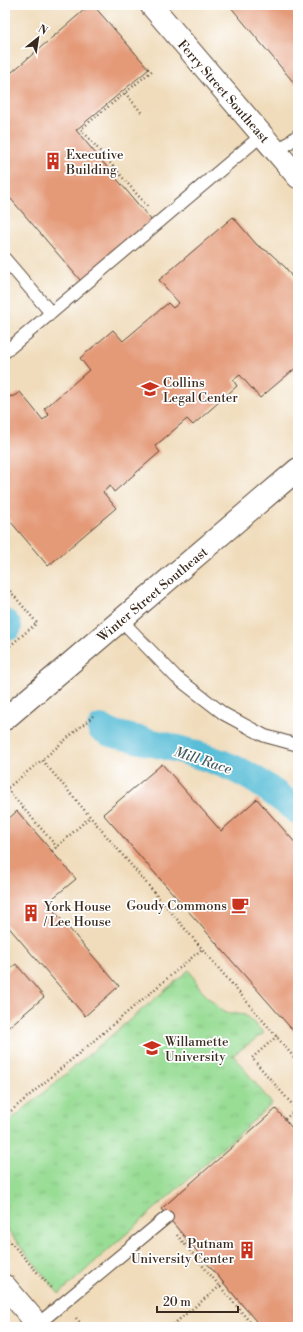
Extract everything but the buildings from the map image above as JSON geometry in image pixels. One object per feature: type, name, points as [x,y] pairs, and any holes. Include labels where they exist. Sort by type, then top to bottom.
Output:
[{"type":"street","name":"Ferry Street Southeast","points":[[151,5],[298,177]]},
{"type":"street","name":"Winter Street Southeast","points":[[5,719],[298,469]]},
{"type":"street","points":[[5,1286],[39,1326]]},
{"type":"lane","points":[[277,153],[298,135]]},
{"type":"lane","points":[[5,352],[262,136]]},
{"type":"lane","points":[[5,259],[51,313]]},
{"type":"lane","points":[[121,620],[176,676],[224,714],[265,736],[298,745]]},
{"type":"lane","points":[[39,1326],[63,1303],[166,1218]]},
{"type":"path","points":[[154,69],[81,130],[161,222]]},
{"type":"path","points":[[125,93],[142,113]]},
{"type":"path","points":[[5,585],[36,623],[5,650]]},
{"type":"path","points":[[57,847],[6,789],[93,716]]},
{"type":"path","points":[[42,760],[298,1062]]},
{"type":"path","points":[[52,851],[90,817]]},
{"type":"path","points":[[5,1116],[202,949]]},
{"type":"path","points":[[277,1036],[252,1058],[298,1110],[285,1119]]},
{"type":"path","points":[[166,1218],[254,1327]]},
{"type":"path","points":[[5,1236],[84,1327]]},
{"type":"path","points":[[170,1327],[224,1283]]},
{"type":"green space","points":[[189,970],[201,990],[223,1012],[245,1015],[264,1033],[233,1055],[272,1104],[59,1294],[5,1227],[5,1125]]},
{"type":"waterway","name":"Mill Race","points":[[5,623],[8,627]]},
{"type":"waterway","name":"Mill Race","points":[[101,728],[110,733],[179,749],[229,766],[259,782],[298,811]]},
{"type":"place","name":"Executive Building","points":[[53,161]]},
{"type":"place","name":"Collins Legal Center","points":[[150,389]]},
{"type":"place","name":"Goudy Commons","points":[[240,905]]},
{"type":"place","name":"York House / Lee House","points":[[31,913]]},
{"type":"place","name":"Willamette University","points":[[152,1048]]},
{"type":"place","name":"Putnam University Center","points":[[247,1250]]}]
